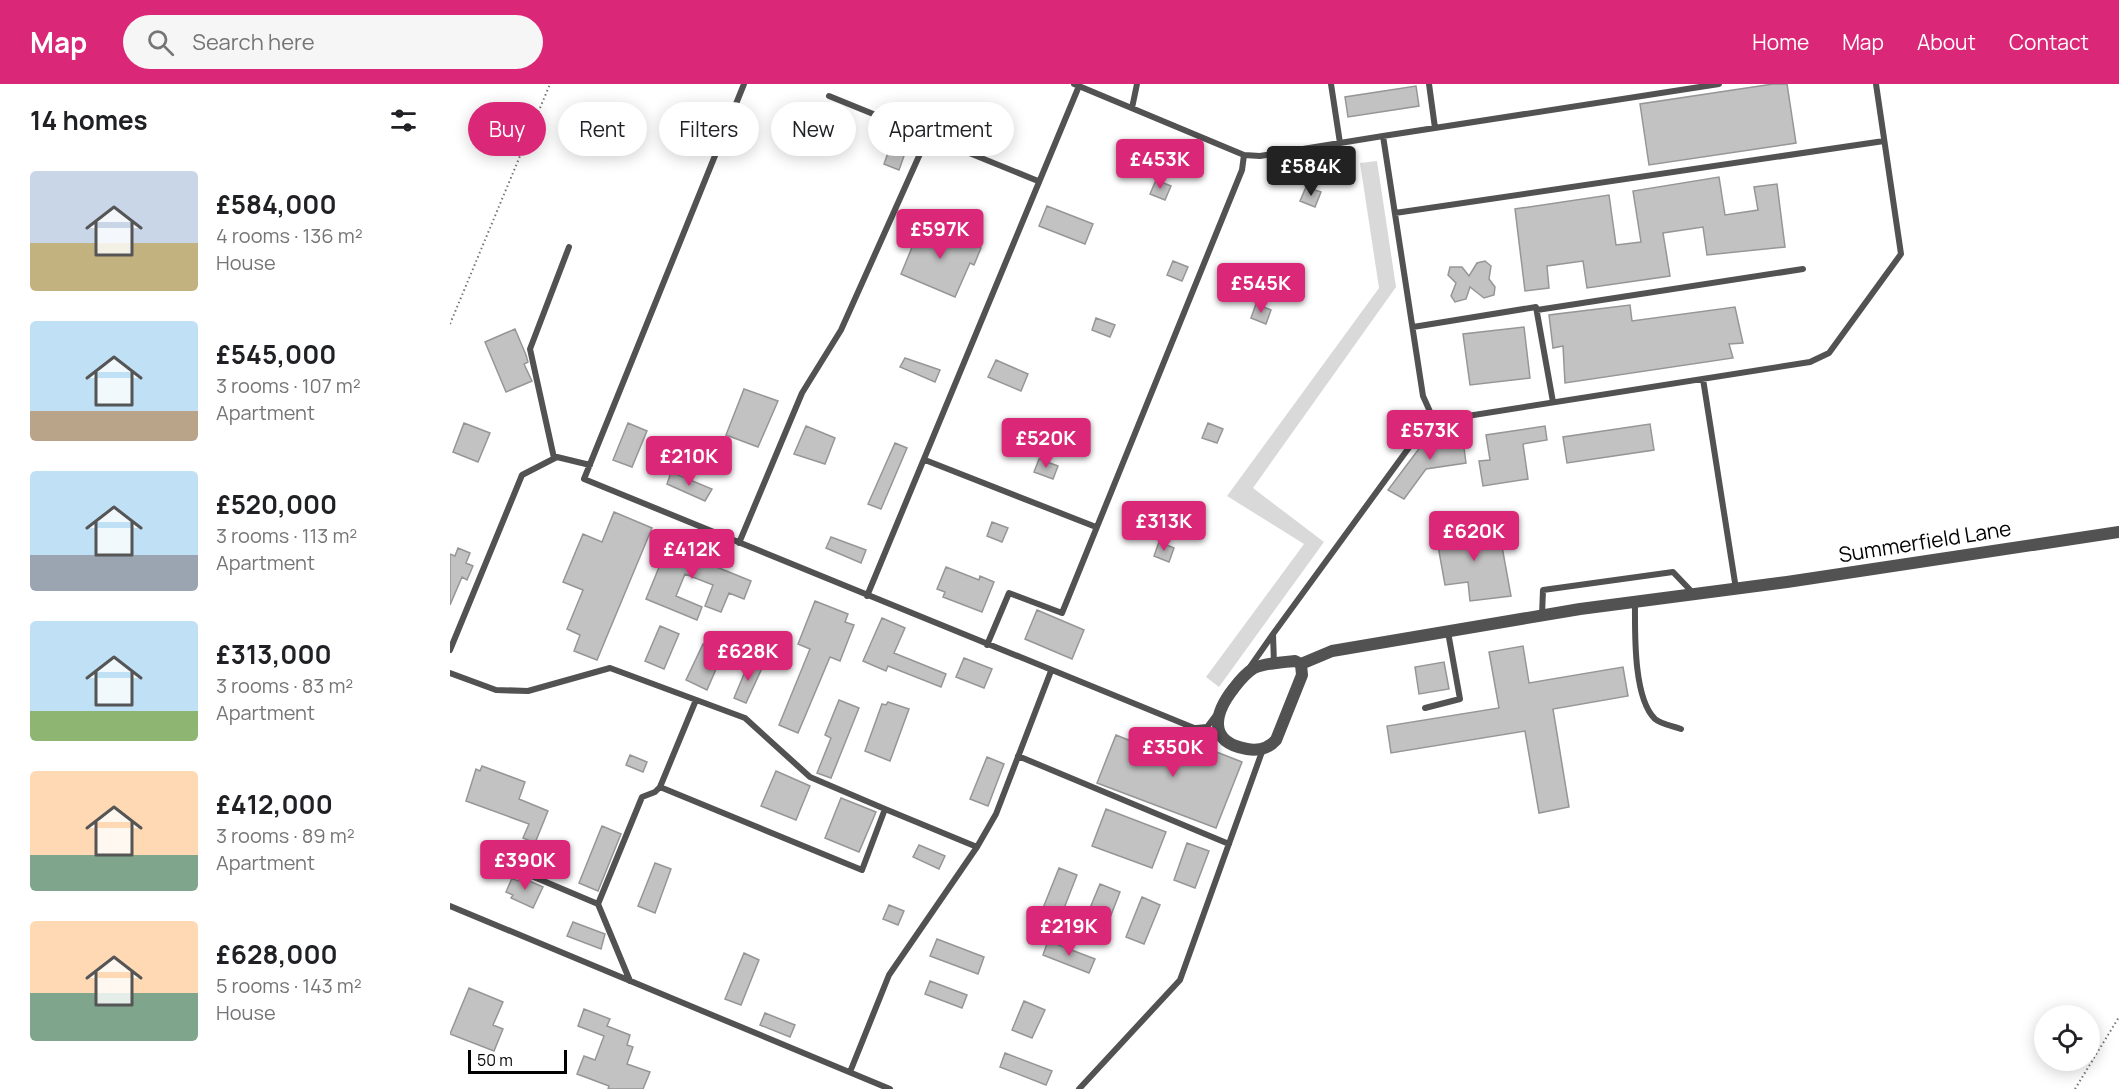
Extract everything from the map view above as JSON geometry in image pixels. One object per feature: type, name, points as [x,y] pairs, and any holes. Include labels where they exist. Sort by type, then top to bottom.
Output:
[{"type":"street","name":"Summerfield Lane","points":[[1301,664],[1332,651],[1542,616],[2119,532]]},
{"type":"street","points":[[1295,661],[1301,664],[1302,675],[1276,740],[1263,749],[1236,747],[1225,740],[1218,730],[1217,718],[1223,702],[1244,675],[1254,669],[1274,664],[1295,661]]},
{"type":"lane","points":[[744,84],[585,479],[1184,726],[1225,740]]},
{"type":"lane","points":[[1131,108],[1137,84]]},
{"type":"lane","points":[[1331,84],[1340,143]]},
{"type":"lane","points":[[1429,84],[1435,128]]},
{"type":"lane","points":[[867,596],[925,460],[1077,85],[1244,155],[1260,156],[1719,84]]},
{"type":"lane","points":[[1383,136],[1423,396],[1432,416],[1443,420],[1810,362],[1829,353],[1901,254],[1876,84]]},
{"type":"lane","points":[[829,96],[868,112]]},
{"type":"lane","points":[[1395,213],[1884,141]]},
{"type":"lane","points":[[987,645],[1009,593],[1062,613],[1242,170],[1244,155]]},
{"type":"lane","points":[[739,543],[802,393],[841,330],[919,156]]},
{"type":"lane","points":[[977,156],[1038,181]]},
{"type":"lane","points":[[554,458],[530,349],[569,247]]},
{"type":"lane","points":[[1413,327],[1803,269]]},
{"type":"lane","points":[[1537,310],[1553,402]]},
{"type":"lane","points":[[1704,379],[1736,589]]},
{"type":"lane","points":[[1244,675],[1432,416]]},
{"type":"lane","points":[[450,650],[522,475],[554,458],[590,465]]},
{"type":"lane","points":[[925,460],[1096,527]]},
{"type":"lane","points":[[1542,616],[1543,590],[1562,587],[1673,572],[1694,594]]},
{"type":"lane","points":[[1635,602],[1635,642],[1644,705],[1656,720],[1681,729]]},
{"type":"lane","points":[[1425,708],[1460,699],[1448,632]]},
{"type":"lane","points":[[1272,634],[1274,664]]},
{"type":"lane","points":[[450,674],[496,690],[528,691],[610,668],[745,718],[810,777],[977,847]]},
{"type":"lane","points":[[850,1072],[889,975],[977,847],[996,814],[1051,671]]},
{"type":"lane","points":[[598,904],[642,797],[655,792],[660,787],[696,700]]},
{"type":"lane","points":[[1184,726],[1202,729],[1207,727],[1223,702]]},
{"type":"lane","points":[[1079,1089],[1180,980],[1263,749]]},
{"type":"lane","points":[[1018,756],[1229,844]]},
{"type":"lane","points":[[660,787],[862,870],[885,809]]},
{"type":"lane","points":[[515,869],[598,904],[630,981]]},
{"type":"lane","points":[[450,906],[890,1089]]},
{"type":"path","points":[[450,324],[550,84]]},
{"type":"path","points":[[2075,1089],[2119,1017]]},
{"type":"shaded area","points":[[1377,161],[1396,287],[1253,488],[1324,542],[1219,687],[1206,677],[1304,544],[1227,496],[1379,288],[1360,163]]},
{"type":"building","points":[[1773,84],[1787,84],[1796,143],[1649,165],[1640,104]]},
{"type":"building","points":[[1416,86],[1419,106],[1348,117],[1345,97]]},
{"type":"building","points":[[887,156],[904,156],[899,170],[884,164]]},
{"type":"building","points":[[1719,177],[1725,215],[1758,210],[1754,187],[1777,184],[1785,247],[1707,255],[1703,227],[1663,233],[1670,276],[1587,288],[1583,261],[1547,266],[1549,288],[1525,291],[1515,209],[1609,195],[1616,245],[1641,242],[1633,191]]},
{"type":"building","points":[[1156,180],[1171,186],[1165,200],[1150,194]]},
{"type":"building","points":[[1306,187],[1321,192],[1315,207],[1300,201]]},
{"type":"building","points":[[1047,206],[1093,224],[1085,244],[1039,226]]},
{"type":"building","points":[[922,223],[981,248],[974,265],[970,263],[955,297],[901,274]]},
{"type":"building","points":[[1173,261],[1188,267],[1182,281],[1167,275]]},
{"type":"building","points":[[1485,261],[1491,266],[1489,279],[1495,287],[1494,295],[1484,298],[1470,287],[1466,299],[1455,302],[1451,296],[1456,283],[1448,275],[1450,267],[1462,267],[1469,276],[1477,263]]},
{"type":"building","points":[[1256,304],[1271,310],[1266,324],[1251,318]]},
{"type":"building","points":[[1630,305],[1632,321],[1735,307],[1743,343],[1729,344],[1733,358],[1565,383],[1563,346],[1553,348],[1549,315]]},
{"type":"building","points":[[1096,318],[1115,325],[1110,337],[1092,330]]},
{"type":"building","points":[[1524,327],[1530,378],[1470,385],[1463,334]]},
{"type":"building","points":[[515,329],[526,355],[528,362],[524,364],[532,381],[506,392],[485,342]]},
{"type":"building","points":[[905,358],[940,370],[935,382],[900,367]]},
{"type":"building","points":[[996,360],[1028,374],[1021,391],[988,377]]},
{"type":"building","points":[[744,389],[778,401],[758,447],[726,435]]},
{"type":"building","points":[[464,423],[490,433],[478,462],[453,452]]},
{"type":"building","points":[[628,423],[647,431],[632,467],[613,460]]},
{"type":"building","points":[[1208,423],[1223,429],[1217,443],[1202,438]]},
{"type":"building","points":[[1650,424],[1654,450],[1567,463],[1563,437]]},
{"type":"building","points":[[806,426],[835,438],[825,464],[794,454]]},
{"type":"building","points":[[1545,426],[1547,440],[1523,444],[1528,479],[1483,486],[1479,461],[1490,460],[1486,435]]},
{"type":"building","points":[[1462,433],[1466,463],[1426,469],[1404,499],[1388,490],[1427,438]]},
{"type":"building","points":[[895,443],[907,448],[881,509],[868,504]]},
{"type":"building","points":[[1039,459],[1058,466],[1053,479],[1034,472]]},
{"type":"building","points":[[671,472],[712,489],[705,501],[667,484]]},
{"type":"building","points":[[614,512],[652,528],[597,660],[574,651],[580,635],[567,629],[583,590],[563,582],[583,534],[602,542]]},
{"type":"building","points":[[992,522],[1008,528],[1002,542],[987,536]]},
{"type":"building","points":[[1465,524],[1469,536],[1499,530],[1511,596],[1470,601],[1468,582],[1445,585],[1435,529]]},
{"type":"building","points":[[673,533],[698,543],[692,557],[751,581],[744,599],[729,593],[721,612],[705,606],[713,585],[685,574],[676,596],[702,607],[697,620],[646,599]]},
{"type":"building","points":[[831,537],[866,550],[861,563],[826,548]]},
{"type":"building","points":[[1159,542],[1174,548],[1169,562],[1154,556]]},
{"type":"building","points":[[458,548],[470,553],[466,563],[473,566],[467,580],[462,577],[450,605],[450,554],[455,556]]},
{"type":"building","points":[[946,567],[979,580],[980,576],[994,582],[982,612],[943,597],[945,592],[937,589]]},
{"type":"building","points":[[815,601],[848,614],[845,622],[854,625],[840,661],[830,657],[798,733],[779,725],[810,649],[798,644]]},
{"type":"building","points":[[1037,610],[1084,630],[1072,659],[1025,639]]},
{"type":"building","points":[[882,618],[905,628],[894,653],[946,674],[941,687],[888,666],[886,671],[863,661]]},
{"type":"building","points":[[660,626],[679,634],[664,669],[645,661]]},
{"type":"building","points":[[703,644],[723,653],[707,690],[686,680]]},
{"type":"building","points":[[1523,646],[1529,683],[1623,667],[1628,696],[1553,709],[1569,807],[1539,813],[1525,731],[1391,753],[1387,726],[1499,708],[1489,652]]},
{"type":"building","points":[[964,658],[992,669],[984,688],[956,677]]},
{"type":"building","points":[[749,662],[762,668],[746,703],[734,698]]},
{"type":"building","points":[[1444,662],[1449,689],[1419,694],[1415,667]]},
{"type":"building","points":[[839,700],[859,708],[831,778],[817,773],[831,738],[825,735]]},
{"type":"building","points":[[888,702],[909,709],[890,761],[865,751],[882,704],[886,705]]},
{"type":"building","points":[[1116,735],[1178,760],[1186,740],[1242,762],[1216,828],[1097,783]]},
{"type":"building","points":[[630,755],[647,762],[643,772],[626,765]]},
{"type":"building","points":[[987,757],[1004,764],[988,806],[970,799]]},
{"type":"building","points":[[482,766],[525,782],[519,799],[548,811],[535,843],[523,838],[529,824],[466,801],[476,769],[480,771]]},
{"type":"building","points":[[776,771],[810,786],[796,820],[761,806]]},
{"type":"building","points":[[841,798],[876,812],[859,852],[825,838]]},
{"type":"building","points":[[1106,809],[1166,832],[1152,868],[1092,846]]},
{"type":"building","points":[[602,826],[621,834],[598,891],[579,883]]},
{"type":"building","points":[[1187,843],[1209,851],[1195,888],[1174,880]]},
{"type":"building","points":[[919,845],[945,856],[939,869],[913,857]]},
{"type":"building","points":[[655,863],[671,869],[655,913],[638,906]]},
{"type":"building","points":[[1059,868],[1077,875],[1061,916],[1043,908]]},
{"type":"building","points":[[520,877],[543,887],[533,908],[511,898],[513,895],[506,892],[512,878],[518,881]]},
{"type":"building","points":[[1100,884],[1120,892],[1106,928],[1085,920]]},
{"type":"building","points":[[1142,897],[1160,905],[1144,944],[1126,937]]},
{"type":"building","points":[[889,905],[904,911],[898,925],[883,919]]},
{"type":"building","points":[[573,922],[605,934],[601,949],[567,936]]},
{"type":"building","points":[[937,939],[984,957],[978,974],[930,956]]},
{"type":"building","points":[[1048,941],[1095,959],[1089,973],[1043,955]]},
{"type":"building","points":[[744,953],[759,960],[741,1005],[725,999]]},
{"type":"building","points":[[930,981],[967,995],[962,1008],[925,994]]},
{"type":"building","points":[[469,988],[503,1002],[493,1025],[503,1029],[494,1051],[450,1034]]},
{"type":"building","points":[[1024,1001],[1045,1010],[1032,1038],[1012,1030]]},
{"type":"building","points":[[584,1009],[610,1019],[607,1026],[630,1035],[627,1045],[633,1047],[627,1064],[650,1072],[643,1089],[608,1089],[609,1086],[577,1074],[584,1056],[595,1060],[604,1036],[578,1026]]},
{"type":"building","points":[[765,1013],[795,1025],[790,1037],[760,1025]]},
{"type":"building","points":[[1005,1053],[1052,1071],[1046,1085],[1000,1067]]}]
